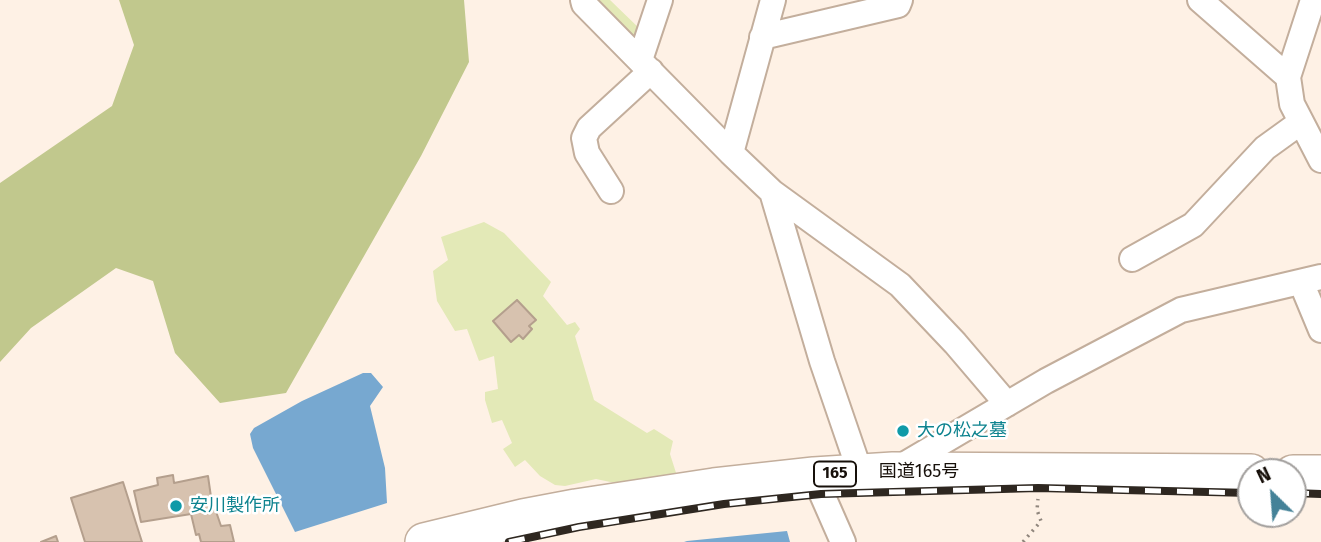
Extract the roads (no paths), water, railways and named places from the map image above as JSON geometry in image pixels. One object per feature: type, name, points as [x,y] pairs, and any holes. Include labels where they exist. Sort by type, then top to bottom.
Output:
[{"type":"highway","name":"国道165号","points":[[424,542],[576,508],[714,487],[814,476],[876,471],[1237,473]]},
{"type":"street","points":[[583,0],[645,66],[772,192],[900,285],[1007,404]]},
{"type":"street","points":[[611,191],[587,153],[584,138],[589,128],[645,66],[660,0]]},
{"type":"street","points":[[731,153],[774,0]]},
{"type":"street","points":[[762,37],[898,5],[900,0]]},
{"type":"street","points":[[1200,0],[1288,77]]},
{"type":"street","points":[[1313,0],[1288,77],[1292,104],[1321,160]]},
{"type":"street","points":[[1132,259],[1193,225],[1265,148],[1301,122]]},
{"type":"street","points":[[772,192],[822,361],[876,471],[1181,310],[1311,279],[1321,330]]},
{"type":"street","points":[[814,476],[844,542]]},
{"type":"water","points":[[363,373],[371,373],[383,387],[370,406],[385,468],[387,503],[295,532],[253,448],[250,434],[254,428],[302,401]]},
{"type":"water","points":[[787,531],[790,542],[684,542],[687,541]]},
{"type":"railway","points":[[509,542],[579,527],[724,504],[821,494],[1038,488],[1237,493]]},
{"type":"railway","points":[[1307,494],[1321,494]]},
{"type":"place","name":"大の松之墓","points":[[903,431]]},
{"type":"place","name":"安川製作所","points":[[176,506]]}]
